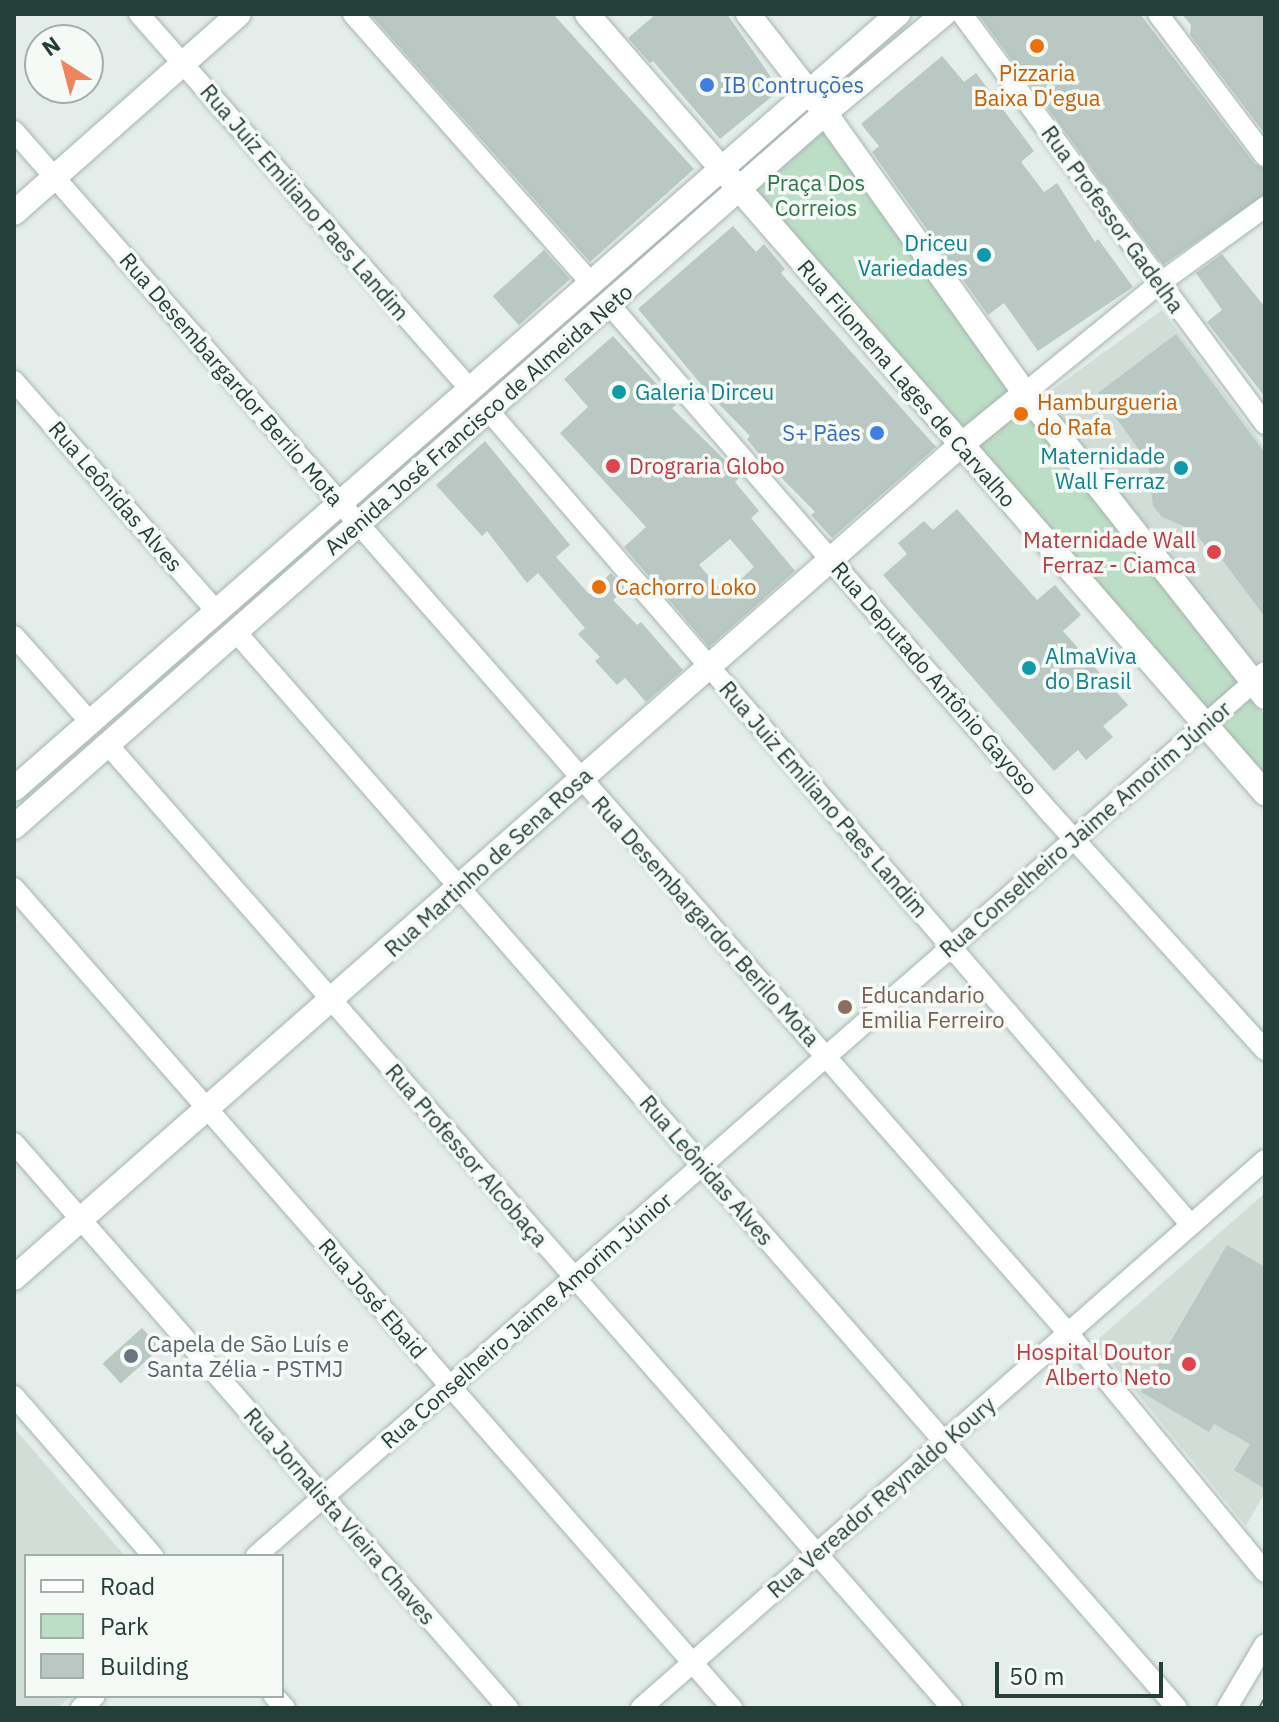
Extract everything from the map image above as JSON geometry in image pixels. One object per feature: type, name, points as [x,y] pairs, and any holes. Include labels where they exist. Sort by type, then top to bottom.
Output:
[{"type":"street","name":"Rua Juiz Emiliano Paes Landim","points":[[139,14],[470,389]]},
{"type":"street","points":[[14,213],[239,14]]},
{"type":"street","points":[[353,14],[591,283]]},
{"type":"street","points":[[587,14],[720,170]]},
{"type":"street","points":[[748,14],[825,113],[1025,393],[1261,683]]},
{"type":"street","name":"Avenida José Francisco de Almeida Neto","points":[[14,789],[898,14]]},
{"type":"street","name":"Avenida José Francisco de Almeida Neto","points":[[14,827],[825,113],[944,14]]},
{"type":"street","name":"Rua Professor Gadelha","points":[[962,14],[1265,424]]},
{"type":"street","points":[[1158,14],[1265,156]]},
{"type":"street","name":"Rua Desembargardor Berilo Mota","points":[[14,131],[1068,1333],[1265,1572]]},
{"type":"street","name":"Rua Filomena Lages de Carvalho","points":[[720,170],[1207,723],[1265,793]]},
{"type":"street","points":[[1025,393],[1160,283],[1265,207]]},
{"type":"street","name":"Rua Deputado Antônio Gayoso","points":[[609,304],[1075,838],[1265,1050]]},
{"type":"street","name":"Rua Leônidas Alves","points":[[14,381],[217,612]]},
{"type":"street","name":"Rua Martinho de Sena Rosa","points":[[14,1278],[461,889],[580,780],[961,445],[1025,393]]},
{"type":"street","name":"Rua Juiz Emiliano Paes Landim","points":[[488,410],[1191,1225]]},
{"type":"street","name":"Rua Leônidas Alves","points":[[236,632],[1177,1708]]},
{"type":"street","points":[[14,636],[91,723]]},
{"type":"street","name":"Rua Conselheiro Jaime Amorim Júnior","points":[[258,1554],[950,946],[1207,723],[1261,683]]},
{"type":"street","name":"Rua Professor Alcobaça","points":[[109,746],[952,1708]]},
{"type":"street","name":"Rua José Ebaid","points":[[14,888],[732,1708]]},
{"type":"street","name":"Rua Jornalista Vieira Chaves","points":[[14,1143],[508,1708]]},
{"type":"street","name":"Rua Vereador Reynaldo Koury","points":[[641,1708],[1265,1160]]},
{"type":"street","points":[[14,1396],[151,1554]]},
{"type":"street","points":[[1227,1708],[1265,1644]]},
{"type":"shaded area","name":"Maternidade Wall Ferraz - Ciamca","points":[[1162,310],[1265,448],[1265,656],[1251,667],[1044,396]]},
{"type":"shaded area","name":"Hospital Doutor Alberto Neto","points":[[1265,1193],[1265,1492],[1246,1526],[1095,1342]]},
{"type":"shaded area","points":[[14,1428],[123,1554],[24,1554],[24,1698],[69,1698],[58,1708],[14,1708]]},
{"type":"green space","name":"Praça Dos Correios","points":[[822,126],[1025,404],[1265,716],[1265,784],[749,189]]},
{"type":"building","points":[[370,14],[553,14],[694,169],[590,262]]},
{"type":"building","name":"IB Contruções","points":[[656,14],[727,14],[780,90],[720,139],[653,61],[650,63],[628,38]]},
{"type":"building","points":[[978,14],[1140,14],[1255,164],[1265,169],[1265,194],[1163,265]]},
{"type":"building","points":[[1182,14],[1265,14],[1265,134],[1190,35],[1191,25]]},
{"type":"building","points":[[942,56],[964,82],[976,73],[1034,151],[1021,162],[1044,192],[1057,183],[1095,242],[1098,239],[1133,287],[1038,351],[1004,303],[988,315],[872,152],[879,146],[861,124]]},
{"type":"building","points":[[733,226],[756,252],[764,244],[785,269],[781,273],[936,447],[832,538],[811,515],[815,512],[762,458],[747,439],[750,436],[710,395],[638,309]]},
{"type":"building","points":[[544,250],[570,279],[519,325],[493,296]]},
{"type":"building","points":[[1222,254],[1265,307],[1265,397],[1207,322],[1222,310],[1196,273]]},
{"type":"building","name":"Maternidade Wall Ferraz","points":[[1176,334],[1265,453],[1265,617],[1214,549],[1210,552],[1193,530],[1162,517],[1153,506],[1148,462],[1098,393]]},
{"type":"building","points":[[613,336],[676,405],[672,408],[741,476],[735,482],[759,511],[751,518],[795,571],[709,647],[624,547],[646,527],[560,433],[588,407],[564,379]],"holes":[[[730,539],[754,567],[725,594],[699,565]]]},
{"type":"building","points":[[485,441],[570,545],[556,557],[589,594],[611,573],[626,589],[613,600],[637,625],[641,622],[683,670],[646,702],[625,678],[617,685],[595,661],[600,657],[578,634],[585,628],[538,573],[527,583],[487,531],[482,536],[436,485]]},
{"type":"building","name":"AlmaViva do Brasil","points":[[957,509],[1037,600],[1055,585],[1081,615],[1063,631],[1128,705],[1103,726],[1113,737],[1086,760],[1078,750],[1054,771],[883,575],[907,554],[898,543],[924,521],[933,530]]},
{"type":"building","points":[[1227,1245],[1265,1267],[1265,1489],[1234,1470],[1250,1444],[1214,1424],[1209,1432],[1141,1392]]},
{"type":"building","name":"Capela de São Luís e Santa Zélia - PSTMJ","points":[[142,1328],[160,1348],[121,1384],[103,1363]]},
{"type":"tram line","points":[[1259,1708],[1265,1697]]},
{"type":"place","name":"Pizzaria Baixa D'egua","points":[[1037,46]]},
{"type":"place","name":"IB Contruções","points":[[707,85]]},
{"type":"place","name":"Driceu Variedades","points":[[984,255]]},
{"type":"place","name":"Galeria Dirceu","points":[[619,392]]},
{"type":"place","name":"Hamburgueria do Rafa","points":[[1021,414]]},
{"type":"place","name":"S+ Pães","points":[[877,433]]},
{"type":"place","name":"Drograria Globo","points":[[613,466]]},
{"type":"place","name":"Maternidade Wall Ferraz","points":[[1181,468]]},
{"type":"place","name":"Maternidade Wall Ferraz - Ciamca","points":[[1214,552]]},
{"type":"place","name":"Cachorro Loko","points":[[599,587]]},
{"type":"place","name":"AlmaViva do Brasil","points":[[1029,668]]},
{"type":"place","name":"Educandario Emilia Ferreiro","points":[[845,1007]]},
{"type":"place","name":"Capela de São Luís e Santa Zélia - PSTMJ","points":[[131,1356]]},
{"type":"place","name":"Hospital Doutor Alberto Neto","points":[[1189,1364]]}]
